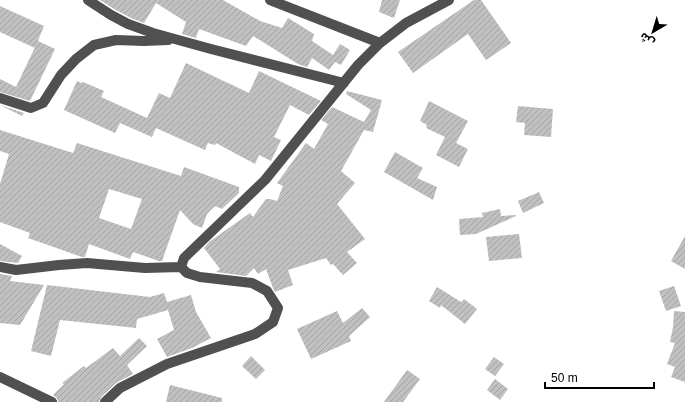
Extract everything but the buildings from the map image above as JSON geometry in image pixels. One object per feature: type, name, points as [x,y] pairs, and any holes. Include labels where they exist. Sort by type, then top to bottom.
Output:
[{"type":"street","points":[[88,0],[128,24],[177,39],[344,83]]},
{"type":"street","points":[[270,0],[380,43]]},
{"type":"street","points":[[181,267],[184,258],[265,180],[358,65],[380,43],[406,23],[449,0]]},
{"type":"street","points":[[0,98],[31,108],[43,103],[61,75],[76,59],[94,45],[116,40],[144,41],[177,39]]},
{"type":"street","points":[[0,267],[16,270],[59,265],[87,264],[145,268],[181,267],[200,277],[252,283],[267,291],[278,308],[273,322],[255,334],[167,364],[120,388],[105,402]]},
{"type":"street","points":[[0,377],[52,402]]}]
